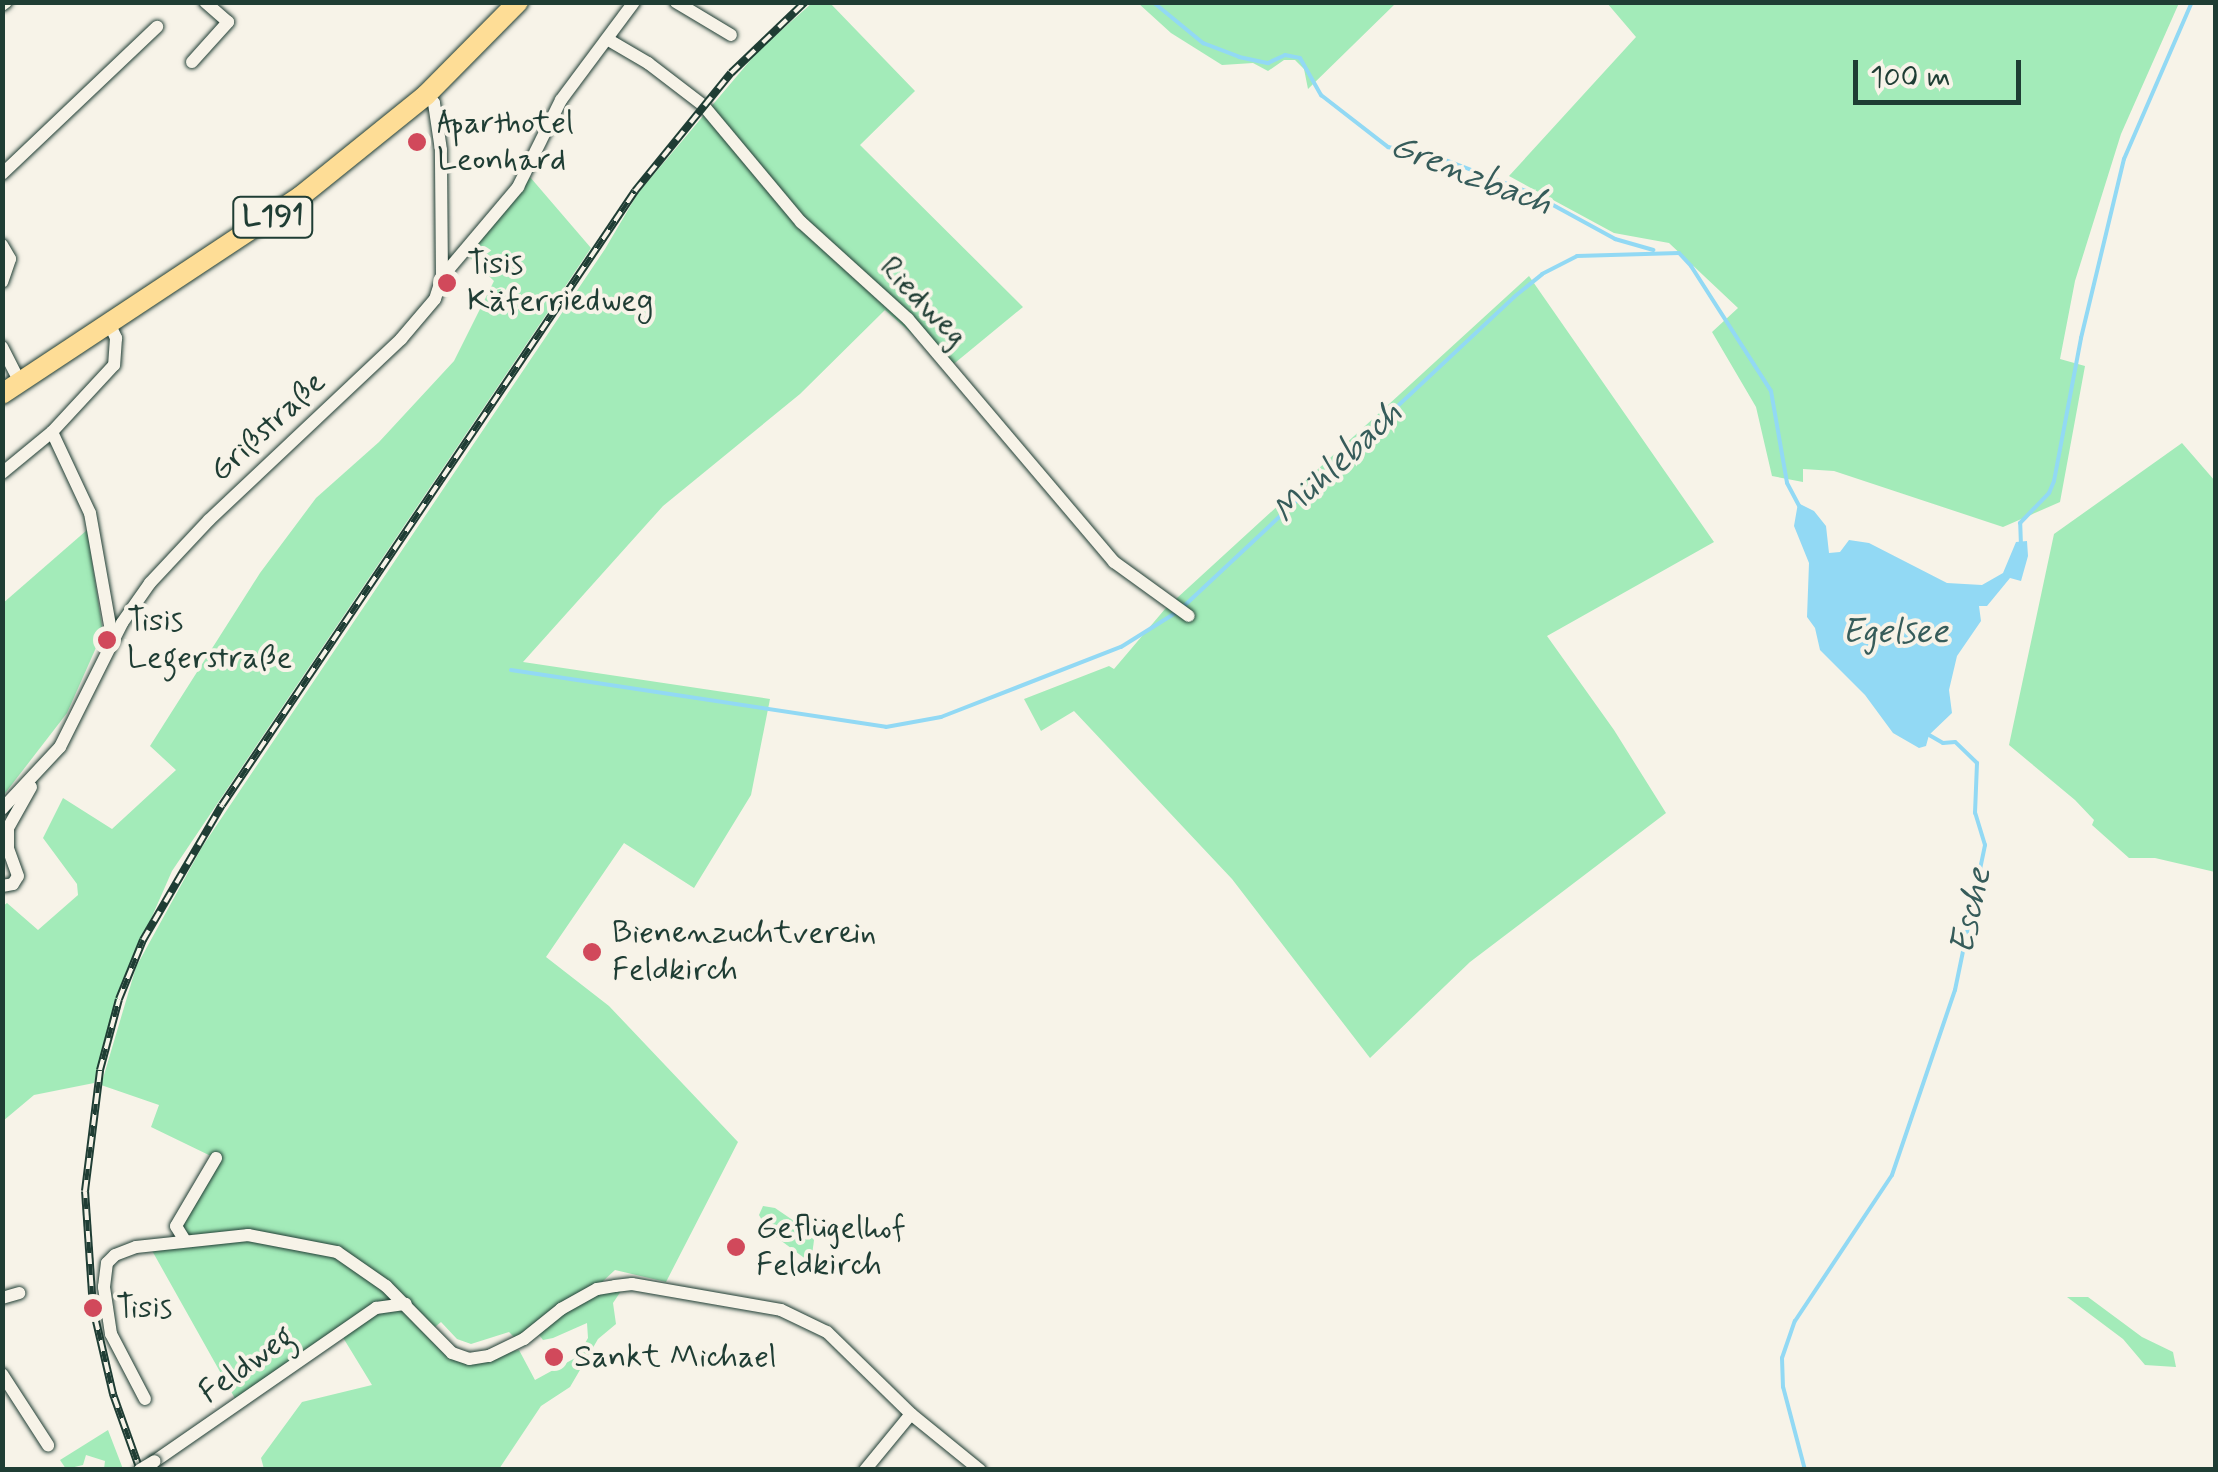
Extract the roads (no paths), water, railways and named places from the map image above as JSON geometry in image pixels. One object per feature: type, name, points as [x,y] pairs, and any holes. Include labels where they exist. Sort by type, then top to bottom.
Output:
[{"type":"main road","name":"L191","points":[[12,388],[271,218],[426,95],[518,2]]},
{"type":"street","points":[[192,62],[228,22],[205,2]]},
{"type":"street","points":[[442,276],[518,187],[554,112],[634,2]]},
{"type":"street","points":[[676,2],[731,36]]},
{"type":"street","points":[[2,174],[157,26]]},
{"type":"street","name":"Riedweg","points":[[607,39],[648,63],[703,105],[801,222],[908,319],[1114,562],[1182,612]]},
{"type":"street","name":"Grißstraße","points":[[2,809],[60,747],[113,642],[143,593],[184,545],[425,313],[442,276],[440,146],[434,103],[426,95]]},
{"type":"street","points":[[2,245],[10,259],[2,282]]},
{"type":"street","points":[[2,473],[52,432],[114,365],[116,338],[109,323]]},
{"type":"street","points":[[2,347],[12,388]]},
{"type":"street","points":[[52,432],[90,513],[113,642]]},
{"type":"street","name":"Grißstraße","points":[[2,886],[13,884],[18,876],[8,828],[36,777]]},
{"type":"street","points":[[184,1240],[176,1226],[216,1158]]},
{"type":"street","points":[[145,1399],[111,1334],[104,1287],[107,1264],[115,1255],[136,1247],[248,1236],[322,1246],[386,1286],[452,1353],[469,1359],[489,1356],[524,1339],[561,1310],[597,1289],[615,1286],[632,1284],[782,1310],[827,1332],[911,1414],[980,1470]]},
{"type":"street","points":[[386,1286],[385,1305],[406,1304]]},
{"type":"street","points":[[2,1298],[19,1293]]},
{"type":"street","name":"Feldweg","points":[[140,1470],[385,1305]]},
{"type":"street","points":[[2,1374],[48,1446]]},
{"type":"street","points":[[866,1470],[911,1414]]},
{"type":"water","name":"Egelsee","points":[[1798,503],[1814,511],[1826,526],[1829,553],[1840,552],[1849,540],[1869,543],[1947,583],[1982,585],[2003,573],[2016,542],[2027,541],[2028,556],[2021,581],[2010,578],[1987,606],[1979,606],[1981,621],[1957,656],[1949,690],[1952,713],[1929,735],[1926,746],[1919,748],[1893,733],[1865,695],[1820,650],[1815,628],[1807,617],[1809,563],[1794,526]]},
{"type":"waterway","name":"Grenzbach","points":[[1153,2],[1203,43],[1239,57],[1268,63],[1285,55],[1300,58],[1321,95],[1388,147],[1443,159],[1531,193],[1615,239],[1653,250]]},
{"type":"waterway","name":"Esche","points":[[2021,546],[2020,523],[2049,493],[2054,481],[2081,338],[2124,159],[2192,2]]},
{"type":"waterway","name":"Mühlebach","points":[[1184,606],[1514,297],[1542,274],[1577,256],[1679,253],[1691,266],[1771,391],[1787,483],[1799,506]]},
{"type":"waterway","name":"Mühlebach","points":[[511,670],[886,727],[941,717],[1121,647],[1177,612]]},
{"type":"waterway","name":"Esche","points":[[1805,1470],[1783,1387],[1782,1358],[1795,1321],[1892,1175],[1955,990],[1985,845],[1975,813],[1977,763],[1955,742],[1943,743],[1929,735]]},
{"type":"railway","points":[[140,1470],[113,1394],[93,1308],[85,1191],[100,1070],[119,999],[143,940],[222,805],[635,191],[731,73],[805,2]]},
{"type":"place","name":"Aparthotel Leonhard","points":[[417,142]]},
{"type":"place","name":"Tisis Käferriedweg","points":[[447,283]]},
{"type":"place","name":"Tisis Legerstraße","points":[[107,640]]},
{"type":"place","name":"Bienenzuchtverein Feldkirch","points":[[592,952]]},
{"type":"place","name":"Geflügelhof Feldkirch","points":[[736,1247]]},
{"type":"place","name":"Tisis","points":[[93,1308]]},
{"type":"place","name":"Sankt Michael","points":[[554,1357]]}]
